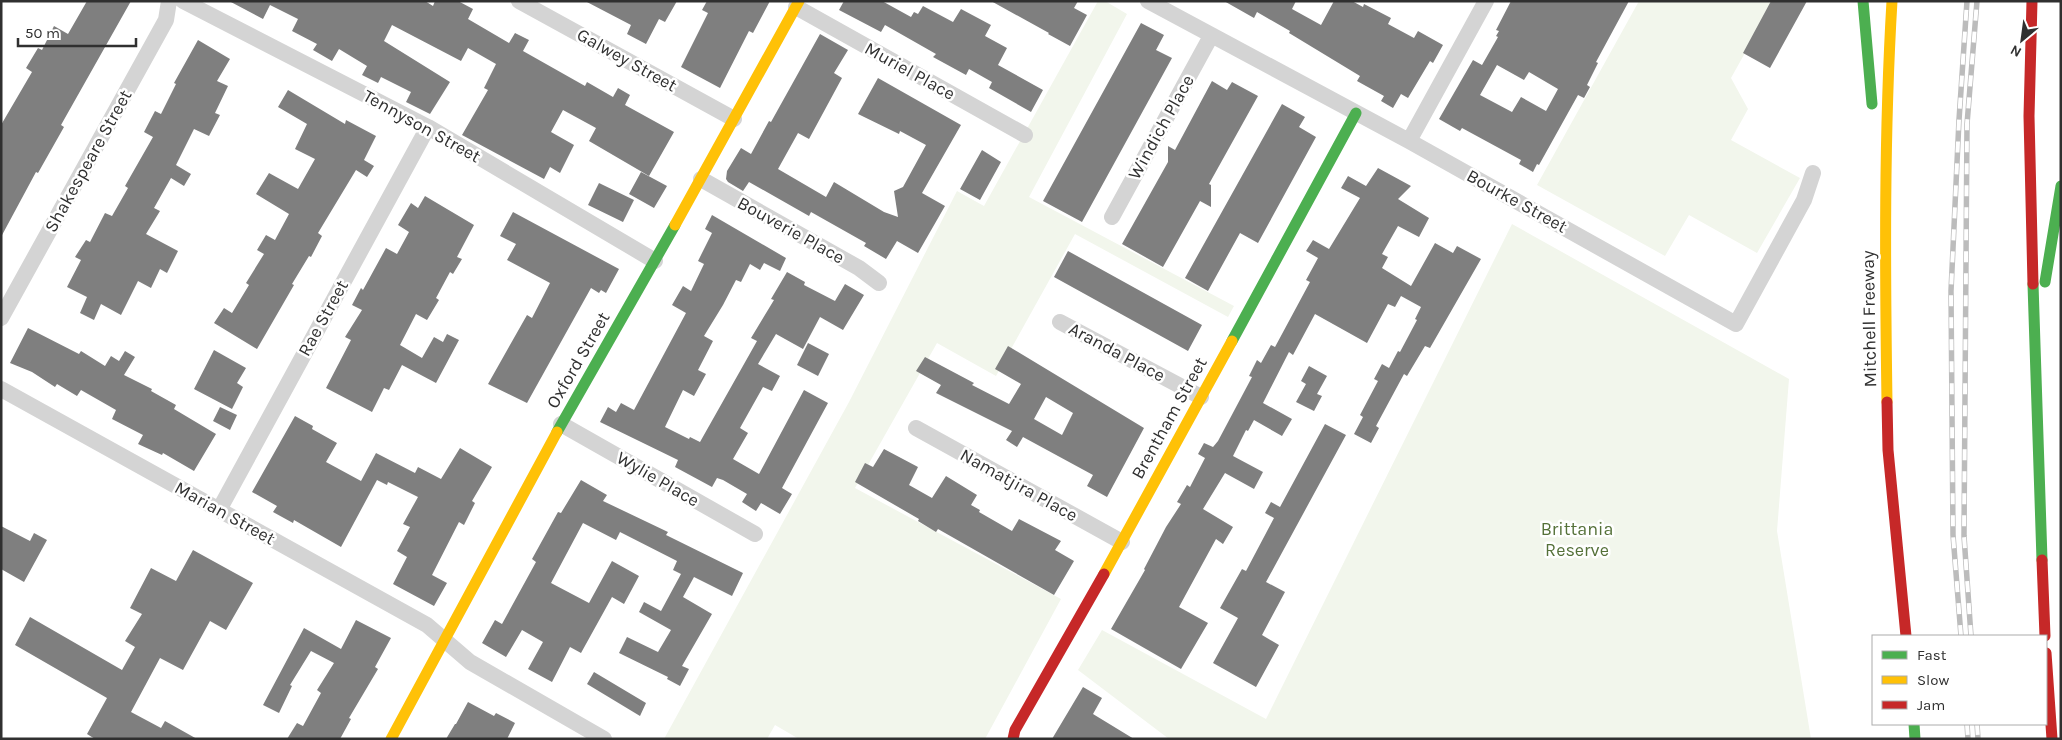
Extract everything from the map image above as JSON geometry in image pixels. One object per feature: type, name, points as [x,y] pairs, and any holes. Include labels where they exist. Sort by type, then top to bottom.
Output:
[{"type":"main road","points":[[1863,1],[1873,118]]},
{"type":"main road","name":"Mitchell Freeway","points":[[1892,1],[1888,65],[1885,255],[1888,450],[1906,635]]},
{"type":"main road","points":[[2032,1],[2030,116],[2034,350],[2045,635]]},
{"type":"main road","name":"Oxford Street","points":[[391,739],[446,641],[561,424],[655,261],[798,4]]},
{"type":"main road","name":"Brentham Street","points":[[1013,739],[1015,730],[1122,542],[1356,113]]},
{"type":"main road","points":[[1875,138],[1885,255]]},
{"type":"main road","points":[[2034,350],[2061,186]]},
{"type":"main road","points":[[2047,667],[2052,739]]},
{"type":"main road","points":[[1914,725],[1915,739]]},
{"type":"street","name":"Shakespeare Street","points":[[1,318],[166,20],[169,1]]},
{"type":"street","name":"Tennyson Street","points":[[183,1],[428,127],[655,261]]},
{"type":"street","name":"Galwey Street","points":[[519,1],[734,119]]},
{"type":"street","name":"Bourke Street","points":[[1148,1],[1409,141],[1736,324],[1804,200],[1813,173]]},
{"type":"street","points":[[1409,141],[1486,1]]},
{"type":"street","name":"Muriel Place","points":[[798,4],[1025,134]]},
{"type":"street","name":"Windich Place","points":[[1112,217],[1211,36]]},
{"type":"street","name":"Rae Street","points":[[219,510],[428,127]]},
{"type":"street","name":"Bouverie Place","points":[[701,179],[859,268],[879,284]]},
{"type":"street","name":"Aranda Place","points":[[1060,322],[1201,396]]},
{"type":"street","name":"Marian Street","points":[[1,389],[427,625],[470,662],[604,739]]},
{"type":"street","name":"Wylie Place","points":[[561,424],[755,534]]},
{"type":"street","name":"Namatjira Place","points":[[916,428],[1122,542]]},
{"type":"green space","points":[[1098,1],[1105,1],[1127,14],[1029,197],[1234,306],[1228,317],[1075,234],[996,376],[937,343],[855,488],[1061,599],[985,739],[799,739],[775,725],[767,739],[664,739],[849,402],[957,191],[984,206]]},
{"type":"green space","points":[[1639,1],[1774,1],[1731,78],[1748,109],[1731,140],[1800,178],[1757,253],[1689,215],[1665,256],[1537,185]]},
{"type":"green space","name":"Brittania Reserve","points":[[1512,224],[1789,379],[1777,531],[1811,739],[1169,739],[1078,670],[1102,630],[1266,719]]},
{"type":"building","points":[[87,1],[131,1],[61,125],[64,127],[38,173],[36,172],[1,237],[1,125],[32,72],[26,68],[38,48],[42,50],[54,26],[68,34]]},
{"type":"building","points":[[229,1],[425,1],[433,6],[435,1],[458,1],[473,9],[468,19],[509,43],[515,33],[529,40],[523,51],[585,86],[587,82],[613,97],[618,88],[630,95],[625,105],[674,132],[649,176],[589,141],[596,128],[563,110],[551,132],[574,145],[560,173],[550,167],[544,179],[462,135],[488,90],[484,88],[496,64],[468,48],[461,61],[392,25],[384,41],[450,82],[430,114],[406,102],[411,92],[381,77],[378,83],[362,75],[367,66],[339,49],[332,61],[313,50],[317,44],[292,31],[298,19],[270,5],[263,19]]},
{"type":"building","points":[[585,1],[677,1],[665,22],[659,19],[646,44],[627,34],[631,25]]},
{"type":"building","points":[[707,1],[770,1],[753,33],[749,31],[720,88],[681,67],[708,13],[702,10]]},
{"type":"building","points":[[844,1],[882,1],[911,17],[914,12],[918,14],[923,6],[953,22],[961,9],[991,25],[985,36],[1007,48],[998,65],[1043,90],[1031,112],[989,88],[992,82],[969,69],[966,75],[933,57],[936,54],[885,25],[881,32],[839,10]]},
{"type":"building","points":[[991,1],[1078,1],[1074,8],[1087,15],[1070,46]]},
{"type":"building","points":[[1224,1],[1296,1],[1292,9],[1321,25],[1334,1],[1352,1],[1363,7],[1364,4],[1391,18],[1388,24],[1414,38],[1418,31],[1443,45],[1433,63],[1430,61],[1408,98],[1401,94],[1393,108],[1381,101],[1384,96],[1357,81],[1360,76],[1289,33],[1290,31],[1257,12],[1254,18]]},
{"type":"building","points":[[1511,1],[1629,1],[1596,62],[1598,63],[1587,85],[1590,87],[1584,98],[1578,95],[1539,165],[1537,164],[1533,172],[1519,164],[1521,160],[1462,128],[1460,131],[1439,119],[1473,60],[1482,65],[1498,37],[1496,36],[1499,31],[1496,30]],"holes":[[[1497,65],[1524,80],[1529,72],[1558,89],[1546,111],[1521,97],[1512,112],[1480,95]]]},
{"type":"building","points":[[1771,1],[1807,1],[1770,68],[1743,53]]},
{"type":"building","points":[[1141,23],[1164,35],[1156,50],[1172,58],[1082,222],[1043,201]]},
{"type":"building","points":[[820,34],[848,50],[834,73],[842,78],[809,139],[798,133],[778,169],[826,197],[834,182],[884,212],[898,217],[894,191],[903,187],[926,145],[900,131],[899,134],[858,114],[878,78],[961,125],[922,193],[945,206],[918,253],[897,241],[886,259],[864,246],[866,243],[811,212],[809,216],[749,182],[743,191],[726,179],[727,171],[741,148],[751,154]]},
{"type":"building","points":[[198,40],[230,59],[217,81],[228,86],[215,113],[220,115],[209,136],[194,129],[176,165],[191,174],[184,186],[171,178],[154,208],[160,211],[146,234],[178,251],[167,273],[160,269],[151,288],[138,281],[121,315],[101,304],[94,320],[80,313],[87,297],[67,287],[81,260],[75,257],[86,240],[90,242],[105,213],[112,216],[128,188],[125,186],[153,137],[144,132],[155,111],[161,114],[176,84],[174,83]]},
{"type":"building","points":[[1212,81],[1227,90],[1232,82],[1258,96],[1209,184],[1211,185],[1211,207],[1200,201],[1163,267],[1122,244],[1168,162],[1168,146],[1175,150]]},
{"type":"building","points":[[288,90],[345,124],[346,120],[376,136],[364,160],[374,166],[367,177],[356,170],[318,233],[322,236],[311,257],[309,256],[292,284],[294,285],[257,349],[214,323],[224,308],[232,313],[249,285],[246,283],[264,254],[257,250],[266,235],[275,240],[289,214],[256,194],[269,173],[298,189],[315,159],[295,149],[307,124],[278,107]]},
{"type":"building","points":[[1282,104],[1305,117],[1299,127],[1316,137],[1258,243],[1240,233],[1208,291],[1185,278]]},
{"type":"building","points":[[982,150],[1001,162],[980,200],[960,189]]},
{"type":"building","points":[[1378,168],[1411,186],[1398,199],[1429,218],[1419,237],[1398,226],[1382,254],[1388,257],[1382,268],[1411,286],[1435,243],[1453,253],[1457,246],[1481,259],[1430,348],[1425,346],[1407,376],[1404,374],[1376,426],[1379,428],[1371,443],[1354,434],[1363,417],[1360,415],[1378,381],[1374,379],[1382,364],[1389,368],[1398,351],[1400,352],[1417,320],[1415,319],[1421,307],[1401,296],[1395,307],[1388,304],[1367,343],[1315,314],[1293,355],[1289,352],[1263,403],[1292,419],[1282,436],[1254,420],[1248,431],[1246,430],[1233,456],[1263,472],[1254,489],[1225,473],[1203,509],[1233,527],[1223,544],[1216,539],[1179,607],[1208,623],[1181,669],[1111,629],[1145,570],[1166,527],[1181,504],[1177,502],[1187,485],[1190,487],[1205,458],[1198,454],[1204,443],[1213,447],[1218,441],[1252,377],[1249,376],[1257,360],[1261,363],[1271,345],[1275,347],[1310,282],[1306,280],[1318,258],[1306,251],[1313,240],[1329,249],[1360,198],[1341,188],[1348,176],[1366,186]]},
{"type":"building","points":[[641,172],[667,186],[654,208],[629,194]]},
{"type":"building","points":[[599,183],[634,200],[623,222],[588,205]]},
{"type":"building","points":[[425,196],[474,225],[457,257],[462,259],[453,274],[450,272],[436,298],[439,300],[427,320],[416,314],[400,345],[422,358],[434,337],[443,342],[447,334],[459,340],[436,383],[402,365],[389,390],[384,388],[372,412],[326,388],[351,340],[345,337],[362,310],[352,305],[361,288],[363,290],[386,248],[397,254],[409,232],[398,225],[411,203],[418,208]]},
{"type":"building","points":[[513,212],[619,269],[606,293],[601,290],[599,293],[591,288],[527,403],[488,384],[527,315],[532,318],[550,283],[507,260],[516,244],[500,236]]},
{"type":"building","points":[[712,215],[786,258],[780,271],[764,263],[760,270],[750,264],[741,282],[736,280],[704,336],[713,341],[698,370],[706,374],[694,396],[683,390],[665,427],[689,439],[690,437],[700,442],[757,341],[751,338],[774,300],[771,299],[787,272],[805,282],[804,285],[835,301],[845,284],[864,295],[843,330],[820,317],[803,349],[776,334],[758,364],[780,376],[772,391],[763,387],[740,428],[748,433],[733,459],[759,474],[804,390],[828,403],[782,488],[792,494],[780,514],[761,503],[756,511],[742,502],[747,494],[723,480],[717,478],[712,487],[675,467],[678,460],[600,422],[608,407],[616,412],[621,403],[634,410],[686,313],[672,305],[683,286],[691,291],[704,264],[698,261],[712,233],[705,229]]},
{"type":"building","points":[[1068,251],[1202,325],[1188,351],[1054,277]]},
{"type":"building","points":[[28,328],[79,354],[81,351],[105,366],[111,356],[119,361],[125,351],[135,357],[124,375],[152,389],[151,391],[176,405],[174,409],[216,434],[194,471],[163,453],[162,455],[138,444],[143,435],[112,419],[116,410],[81,390],[77,396],[57,384],[55,387],[32,372],[10,363]]},
{"type":"building","points":[[808,343],[829,354],[818,376],[797,365]]},
{"type":"building","points":[[1008,346],[1144,428],[1107,497],[1087,486],[1093,475],[1023,437],[1017,447],[1006,440],[1012,431],[936,393],[941,385],[916,371],[925,357],[1009,404],[1021,384],[995,369]],"holes":[[[1046,397],[1073,413],[1062,435],[1034,419]]]},
{"type":"building","points":[[214,350],[246,368],[237,383],[243,387],[232,409],[194,389]]},
{"type":"building","points":[[1309,366],[1327,376],[1317,394],[1322,396],[1314,411],[1296,402],[1306,384],[1301,381]]},
{"type":"building","points":[[220,407],[237,415],[230,430],[213,421]]},
{"type":"building","points":[[295,416],[313,426],[312,429],[337,443],[326,462],[361,481],[376,453],[415,473],[418,467],[441,479],[460,448],[492,467],[472,501],[475,503],[464,525],[459,522],[432,575],[447,583],[434,606],[393,584],[407,557],[397,551],[410,527],[403,524],[418,497],[388,482],[387,485],[377,480],[341,547],[294,520],[293,523],[273,512],[277,506],[252,492]]},
{"type":"building","points":[[1325,424],[1346,435],[1266,582],[1285,592],[1262,635],[1279,645],[1256,687],[1213,663],[1238,618],[1220,608],[1242,569],[1246,571],[1274,518],[1265,513],[1271,502],[1280,507]]},
{"type":"building","points":[[884,449],[918,467],[909,485],[932,498],[946,476],[977,495],[971,505],[980,510],[979,512],[1012,531],[1019,519],[1061,541],[1055,550],[1074,561],[1054,595],[938,529],[936,532],[918,521],[919,519],[855,482],[865,463],[873,467]]},
{"type":"building","points":[[581,480],[607,495],[603,501],[668,532],[666,535],[743,573],[732,596],[694,577],[683,597],[712,614],[682,666],[689,669],[680,686],[667,679],[668,677],[619,653],[627,637],[658,652],[671,630],[639,612],[644,602],[661,611],[681,574],[673,570],[677,561],[620,532],[616,540],[583,523],[551,583],[589,603],[612,561],[639,576],[624,604],[612,597],[581,653],[570,647],[552,682],[528,669],[543,642],[522,630],[506,657],[482,643],[495,620],[502,624],[536,562],[532,559],[558,512],[561,513]]},
{"type":"building","points":[[1,526],[30,541],[34,533],[47,540],[24,582],[1,569]]},
{"type":"building","points":[[193,550],[253,583],[226,630],[210,621],[183,670],[160,658],[131,712],[161,728],[165,721],[197,739],[95,739],[87,734],[107,698],[15,645],[30,617],[122,670],[135,647],[125,641],[142,614],[130,608],[151,568],[176,581]]},
{"type":"building","points":[[356,620],[391,638],[375,667],[378,669],[349,718],[351,719],[340,739],[287,739],[297,723],[303,726],[321,693],[317,690],[334,663],[311,651],[290,685],[292,686],[279,713],[263,705],[304,628],[341,649]]},
{"type":"building","points":[[594,672],[646,703],[640,716],[587,684]]},
{"type":"building","points":[[1083,687],[1102,698],[1093,714],[1134,739],[1052,739]]},
{"type":"building","points":[[468,702],[494,716],[496,713],[515,723],[507,739],[446,739]]},
{"type":"railway","points":[[1961,635],[1953,535],[1951,291],[1967,1]]},
{"type":"railway","points":[[1971,635],[1964,536],[1967,124],[1977,1]]},
{"type":"railway","points":[[1967,725],[1968,739]]},
{"type":"railway","points":[[1977,725],[1978,739]]},
{"type":"traffic: fast","points":[[1863,1],[1872,104]]},
{"type":"traffic: fast","points":[[1232,341],[1356,113]]},
{"type":"traffic: fast","points":[[2045,282],[2061,186]]},
{"type":"traffic: fast","points":[[557,432],[675,225]]},
{"type":"traffic: fast","points":[[2033,284],[2042,560]]},
{"type":"traffic: fast","points":[[1914,725],[1915,739]]},
{"type":"traffic: slow","points":[[675,225],[799,1]]},
{"type":"traffic: slow","points":[[1887,402],[1886,202],[1892,1]]},
{"type":"traffic: slow","points":[[1104,574],[1232,341]]},
{"type":"traffic: slow","points":[[391,739],[557,432]]},
{"type":"traffic: jam","points":[[2032,1],[2029,116],[2033,284]]},
{"type":"traffic: jam","points":[[1887,402],[1888,450],[1906,635]]},
{"type":"traffic: jam","points":[[2042,560],[2045,635]]},
{"type":"traffic: jam","points":[[1013,739],[1015,730],[1104,574]]},
{"type":"traffic: jam","points":[[2047,667],[2052,739]]}]
